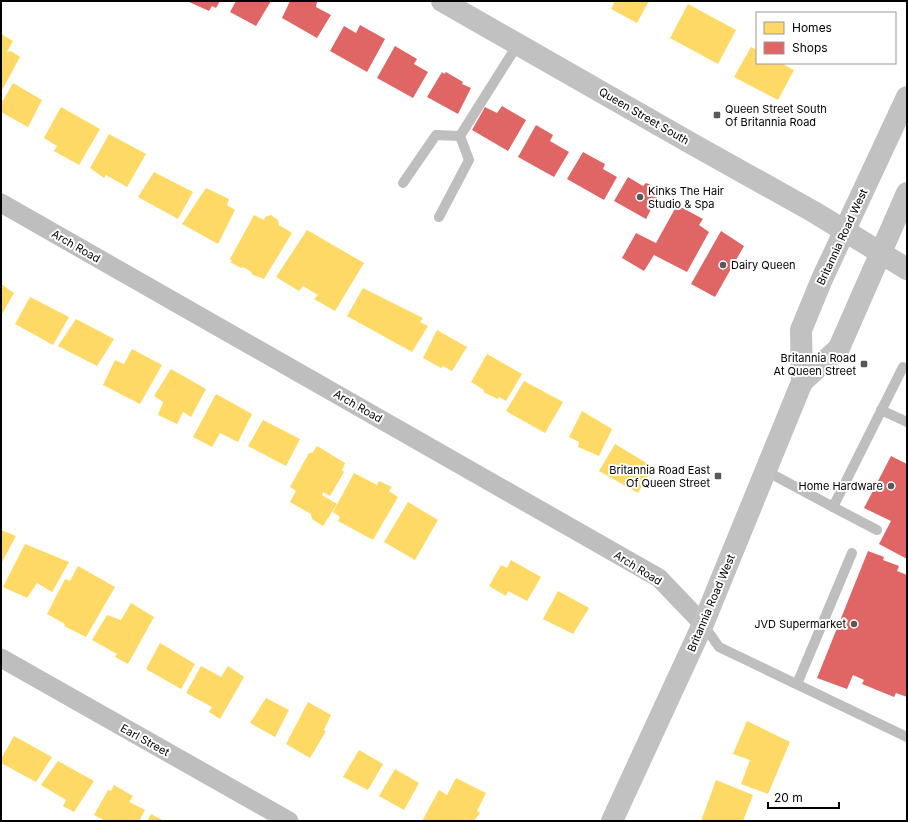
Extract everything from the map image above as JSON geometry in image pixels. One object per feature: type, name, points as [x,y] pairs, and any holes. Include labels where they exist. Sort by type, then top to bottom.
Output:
[{"type":"main road","name":"Queen Street South","points":[[442,1],[814,212],[907,269]]},
{"type":"main road","name":"Britannia Road West","points":[[612,821],[703,624],[766,471],[802,382],[801,330],[822,279],[907,97]]},
{"type":"main road","name":"Britannia Road West","points":[[802,382],[839,348],[907,193]]},
{"type":"street","name":"Arch Road","points":[[1,203],[659,578],[703,624]]},
{"type":"street","name":"Earl Street","points":[[1,658],[290,821]]},
{"type":"lane","points":[[460,136],[518,44]]},
{"type":"lane","points":[[403,183],[436,135],[460,136]]},
{"type":"lane","points":[[439,216],[469,160],[460,136]]},
{"type":"lane","points":[[833,507],[904,367],[907,369]]},
{"type":"lane","points":[[881,410],[907,422]]},
{"type":"lane","points":[[766,471],[877,530]]},
{"type":"lane","points":[[797,684],[852,553]]},
{"type":"lane","points":[[703,624],[719,647],[907,737]]},
{"type":"building: Homes","points":[[615,1],[649,1],[637,23],[611,9]]},
{"type":"building: Homes","points":[[688,4],[736,30],[718,64],[670,38]]},
{"type":"building: Homes","points":[[1,34],[13,41],[7,52],[11,51],[20,57],[1,92]]},
{"type":"building: Homes","points":[[751,47],[756,50],[756,64],[783,64],[794,70],[778,100],[734,77]]},
{"type":"building: Homes","points":[[13,83],[42,100],[28,127],[1,112],[1,104]]},
{"type":"building: Homes","points":[[61,107],[100,129],[79,165],[54,151],[57,146],[44,138]]},
{"type":"building: Homes","points":[[109,134],[146,154],[127,187],[106,175],[104,178],[90,168]]},
{"type":"building: Homes","points":[[154,172],[193,192],[178,219],[138,197]]},
{"type":"building: Homes","points":[[206,188],[229,199],[227,205],[235,210],[218,244],[182,224]]},
{"type":"building: Homes","points":[[254,215],[264,220],[265,217],[271,215],[278,220],[279,225],[292,233],[264,279],[253,275],[250,271],[243,267],[241,268],[230,262],[232,261],[230,259]]},
{"type":"building: Homes","points":[[307,230],[364,263],[335,311],[314,299],[318,295],[303,286],[299,291],[276,277]]},
{"type":"building: Homes","points":[[1,284],[14,293],[1,316]]},
{"type":"building: Homes","points":[[363,288],[423,318],[420,322],[428,326],[412,352],[347,316]]},
{"type":"building: Homes","points":[[30,297],[69,317],[53,345],[15,324]]},
{"type":"building: Homes","points":[[76,319],[114,339],[97,366],[58,346]]},
{"type":"building: Homes","points":[[437,330],[467,347],[452,371],[443,366],[441,368],[423,358]]},
{"type":"building: Homes","points":[[132,349],[162,365],[140,404],[103,385],[115,360],[124,364]]},
{"type":"building: Homes","points":[[487,354],[522,374],[506,401],[483,392],[484,390],[471,382]]},
{"type":"building: Homes","points":[[171,369],[206,389],[191,417],[183,412],[177,424],[158,415],[163,402],[154,396]]},
{"type":"building: Homes","points":[[524,381],[563,402],[545,433],[506,411]]},
{"type":"building: Homes","points":[[216,394],[252,414],[238,442],[220,433],[212,447],[193,437]]},
{"type":"building: Homes","points":[[582,411],[612,429],[599,456],[578,447],[579,442],[569,437]]},
{"type":"building: Homes","points":[[263,420],[300,439],[286,466],[248,446]]},
{"type":"building: Homes","points":[[615,444],[653,467],[638,493],[599,471]]},
{"type":"building: Homes","points":[[317,446],[345,463],[342,470],[344,472],[330,496],[323,492],[322,495],[337,504],[323,526],[312,519],[311,514],[290,502],[296,491],[290,487],[309,453],[312,453]]},
{"type":"building: Homes","points":[[354,473],[377,485],[379,481],[392,487],[389,491],[398,497],[373,540],[338,521],[340,517],[333,512]]},
{"type":"building: Homes","points":[[408,502],[438,520],[415,560],[384,542]]},
{"type":"building: Homes","points":[[1,530],[16,536],[1,564]]},
{"type":"building: Homes","points":[[25,544],[69,562],[52,592],[37,583],[27,598],[3,587]]},
{"type":"building: Homes","points":[[511,560],[541,577],[527,601],[508,591],[506,596],[489,586],[501,565],[507,568]]},
{"type":"building: Homes","points":[[78,566],[115,587],[86,637],[64,626],[65,624],[47,614],[65,579],[70,581]]},
{"type":"building: Homes","points":[[558,591],[589,608],[573,634],[543,619]]},
{"type":"building: Homes","points":[[131,603],[154,617],[128,664],[115,657],[117,654],[92,640],[107,615],[121,620]]},
{"type":"building: Homes","points":[[160,643],[195,664],[181,689],[146,669]]},
{"type":"building: Homes","points":[[201,666],[221,677],[228,666],[244,677],[220,719],[209,712],[212,707],[186,693]]},
{"type":"building: Homes","points":[[266,698],[289,710],[275,737],[250,723]]},
{"type":"building: Homes","points":[[308,702],[331,715],[324,730],[326,731],[310,758],[286,744]]},
{"type":"building: Homes","points":[[747,721],[790,742],[768,794],[741,784],[750,760],[733,754]]},
{"type":"building: Homes","points":[[14,736],[52,757],[36,782],[1,763],[1,759]]},
{"type":"building: Homes","points":[[359,750],[383,764],[368,790],[343,777]]},
{"type":"building: Homes","points":[[58,761],[94,781],[74,812],[63,806],[66,800],[41,785]]},
{"type":"building: Homes","points":[[395,769],[419,783],[404,810],[379,796]]},
{"type":"building: Homes","points":[[456,778],[486,793],[477,811],[480,813],[474,821],[422,821],[439,790],[447,795]]},
{"type":"building: Homes","points":[[716,780],[753,795],[743,821],[701,821]]},
{"type":"building: Homes","points":[[114,785],[133,796],[129,802],[145,810],[139,821],[105,821],[94,815],[108,790],[111,791]]},
{"type":"building: Homes","points":[[151,814],[164,821],[147,821]]},
{"type":"building: Shops","points":[[187,1],[220,1],[216,8],[212,6],[209,11]]},
{"type":"building: Shops","points":[[236,1],[271,1],[256,26],[230,12]]},
{"type":"building: Shops","points":[[290,1],[315,1],[317,2],[316,7],[331,15],[317,38],[282,18]]},
{"type":"building: Shops","points":[[360,25],[385,39],[367,72],[330,51],[344,26],[356,33]]},
{"type":"building: Shops","points":[[395,46],[417,59],[414,64],[428,72],[413,98],[377,78]]},
{"type":"building: Shops","points":[[442,72],[444,74],[446,72],[463,82],[462,84],[471,88],[458,114],[427,97]]},
{"type":"building: Shops","points":[[502,106],[526,120],[508,151],[472,130],[485,107],[497,113]]},
{"type":"building: Shops","points":[[536,125],[553,135],[550,141],[569,152],[554,177],[518,157]]},
{"type":"building: Shops","points":[[583,152],[605,164],[603,169],[617,177],[604,200],[567,179]]},
{"type":"building: Shops","points":[[628,177],[643,186],[646,183],[649,184],[652,186],[651,189],[659,194],[646,219],[614,201]]},
{"type":"building: Shops","points":[[677,205],[703,219],[699,225],[709,232],[687,272],[654,255],[644,271],[622,258],[636,233],[656,243]]},
{"type":"building: Shops","points":[[721,231],[744,246],[715,297],[691,284]]},
{"type":"building: Shops","name":"Home Hardware","points":[[891,456],[907,464],[907,559],[879,544],[891,521],[864,508]]},
{"type":"building: Shops","points":[[868,551],[884,557],[883,560],[899,566],[897,571],[907,575],[907,697],[896,693],[894,697],[862,684],[864,680],[853,675],[847,689],[817,678]]},
{"type":"place","name":"Queen Street South Of Britannia Road","points":[[717,115]]},
{"type":"place","name":"Kinks The Hair Studio & Spa","points":[[640,197]]},
{"type":"place","name":"Dairy Queen","points":[[723,265]]},
{"type":"place","name":"Britannia Road At Queen Street","points":[[864,364]]},
{"type":"place","name":"Britannia Road East Of Queen Street","points":[[718,476]]},
{"type":"place","name":"Home Hardware","points":[[891,486]]},
{"type":"place","name":"JVD Supermarket","points":[[854,624]]}]
